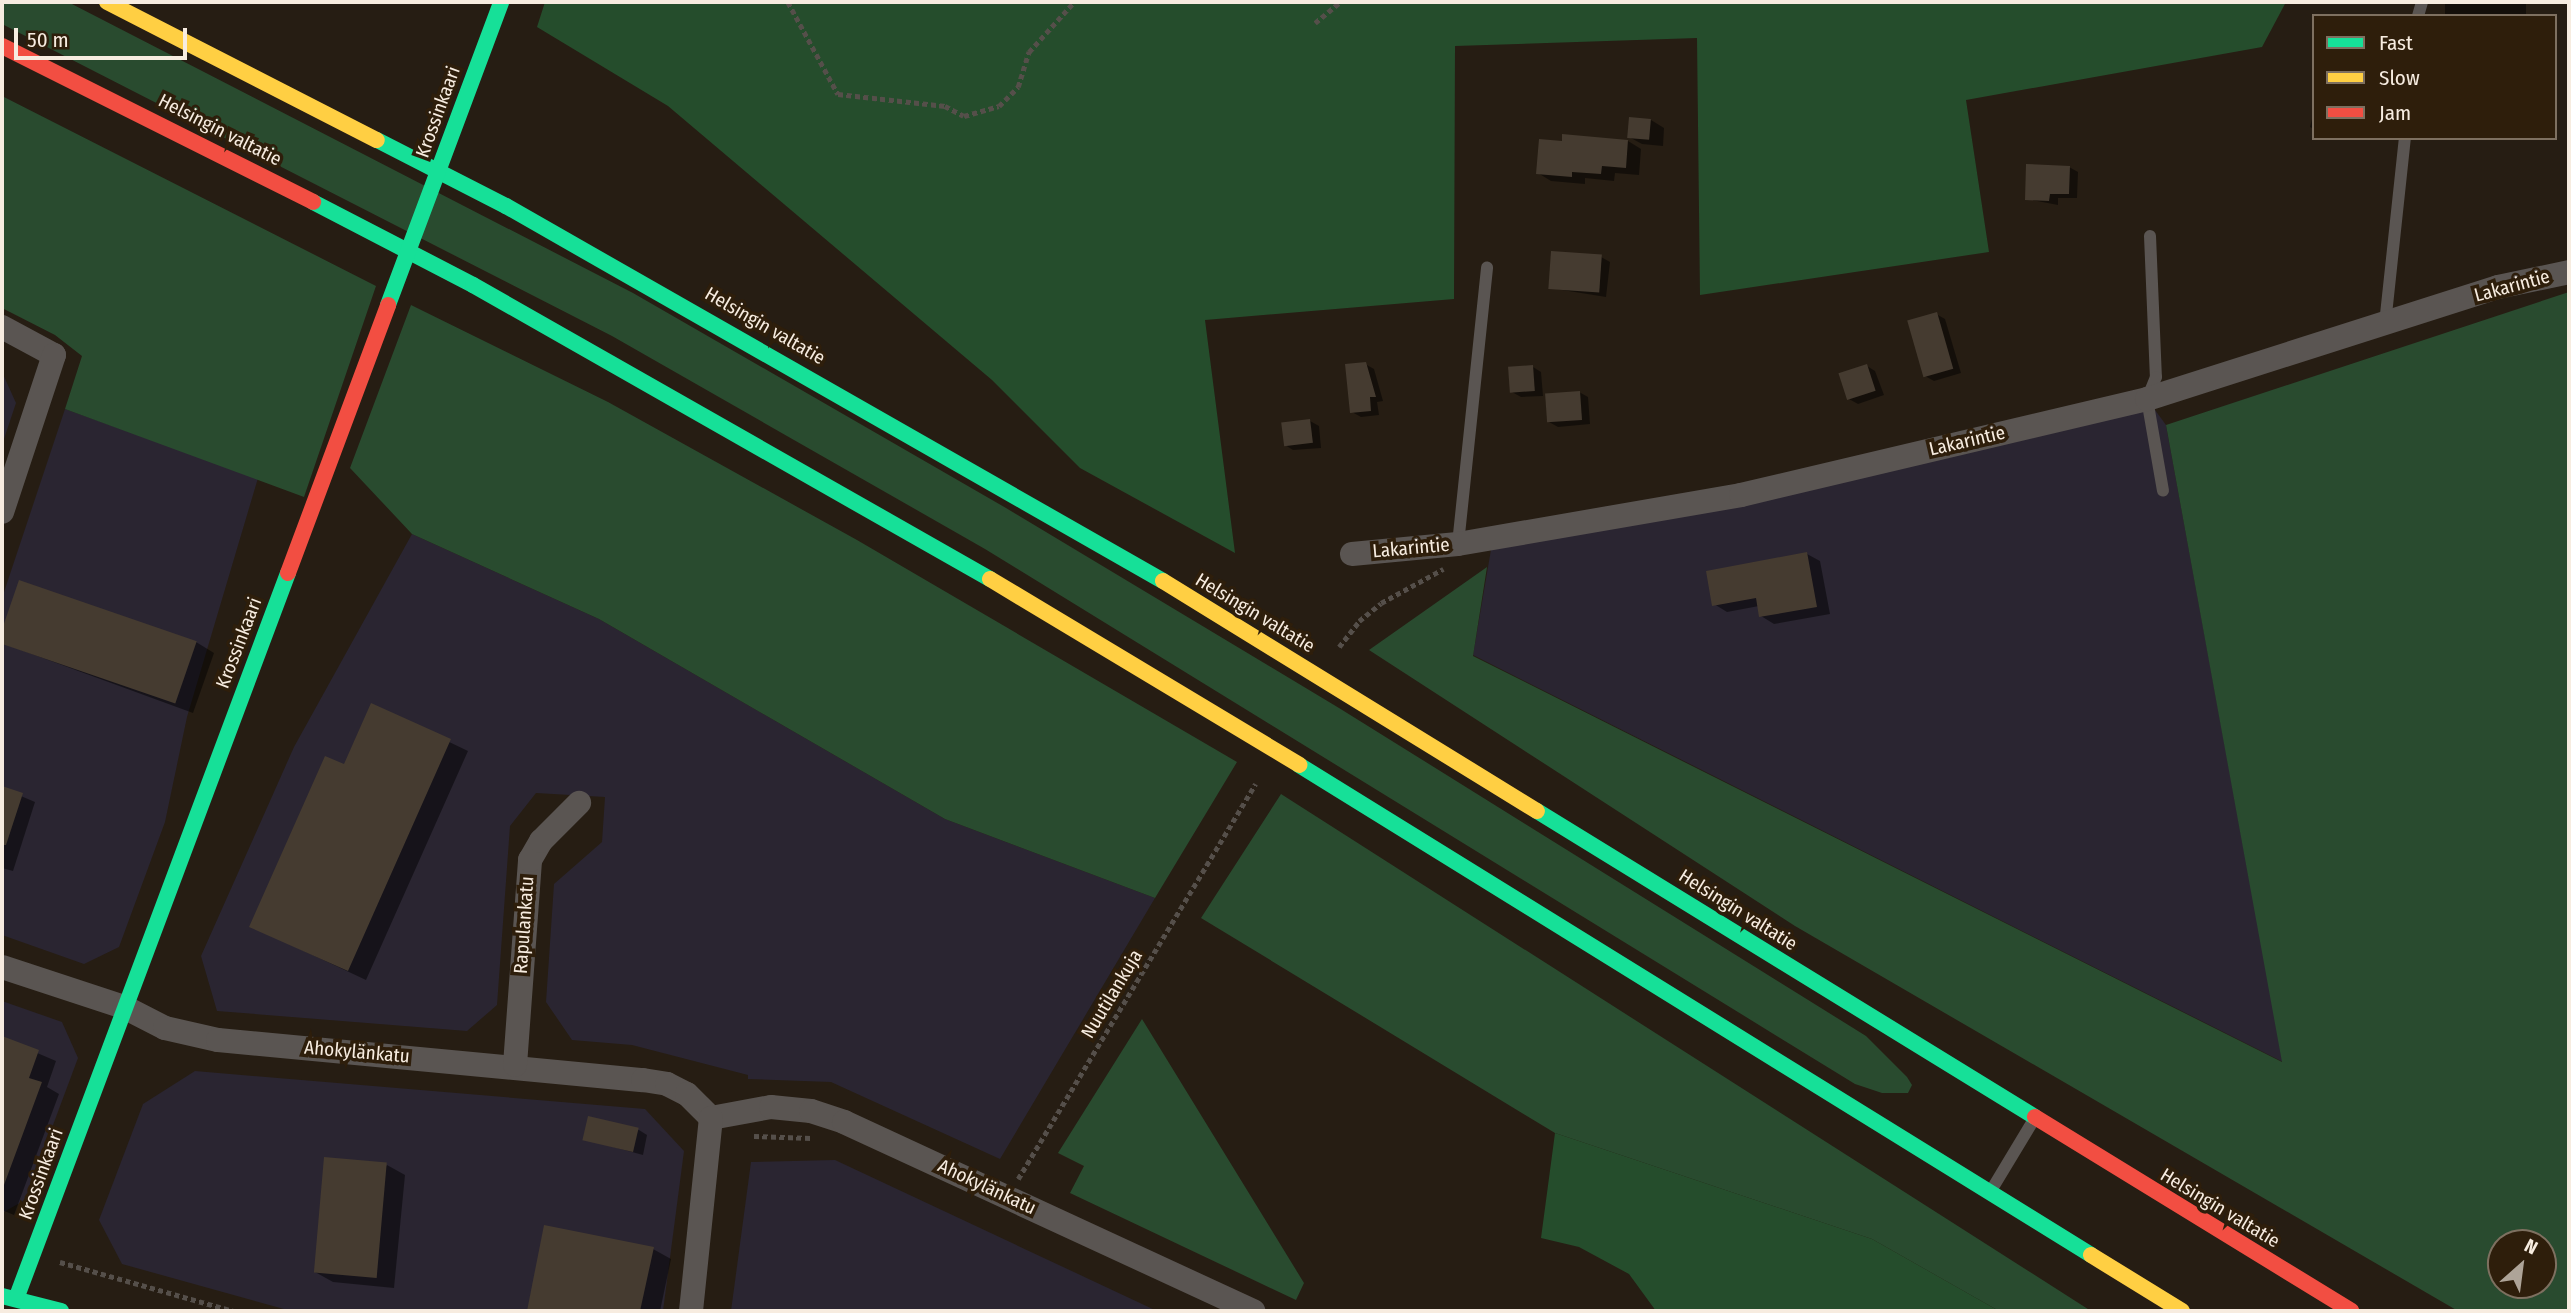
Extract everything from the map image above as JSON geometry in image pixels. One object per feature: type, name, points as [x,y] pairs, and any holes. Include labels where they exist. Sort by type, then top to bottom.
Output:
[{"type":"main road","name":"Helsingin valtatie","points":[[107,2],[202,47],[704,315],[1118,554],[2034,1119],[2351,1311]]},
{"type":"main road","points":[[130,2],[202,47]]},
{"type":"main road","name":"Krossinkaari","points":[[9,1297],[34,1254],[501,2]]},
{"type":"main road","name":"Helsingin valtatie","points":[[2,46],[106,95],[473,285],[1041,608],[1434,845],[2182,1311]]},
{"type":"main road","points":[[9,1297],[61,1311]]},
{"type":"street","name":"Lakarintie","points":[[1352,554],[1458,544],[1741,495],[2147,399],[2498,287],[2569,272]]},
{"type":"street","points":[[2,327],[54,355],[2,512]]},
{"type":"street","name":"Rapulankatu","points":[[516,1065],[530,860],[541,841],[579,803]]},
{"type":"street","name":"Ahokylänkatu","points":[[2,967],[124,1007],[165,1028],[218,1040],[516,1065],[667,1084],[687,1094],[711,1118],[771,1107],[811,1111],[844,1122],[1253,1311]]},
{"type":"street","points":[[691,1311],[711,1118]]},
{"type":"lane","points":[[2385,324],[2405,140]]},
{"type":"lane","points":[[2150,236],[2156,377],[2147,399],[2162,491]]},
{"type":"lane","points":[[1458,544],[1487,268]]},
{"type":"lane","points":[[1990,1192],[2034,1119]]},
{"type":"path","points":[[788,2],[838,94],[945,106],[964,116],[999,106],[1018,87],[1029,52],[1074,2]]},
{"type":"path","points":[[1315,23],[1340,2]]},
{"type":"path","points":[[1339,647],[1359,621],[1381,603],[1451,563],[1458,544]]},
{"type":"path","name":"Nuutilankuja","points":[[1007,1197],[1255,784]]},
{"type":"path","points":[[747,1136],[816,1138]]},
{"type":"path","points":[[34,1254],[233,1311]]},
{"type":"shaded area","points":[[2,372],[16,403],[2,445]]},
{"type":"shaded area","points":[[2147,399],[2166,425],[2283,1062],[1473,655],[1493,538]]},
{"type":"shaded area","points":[[65,409],[258,478],[187,717],[165,822],[119,947],[84,964],[2,935],[2,598]]},
{"type":"shaded area","points":[[412,534],[599,619],[945,819],[1155,898],[1000,1159],[831,1082],[748,1079],[748,1075],[632,1045],[572,1040],[546,1002],[554,884],[602,842],[605,797],[536,793],[510,826],[497,1005],[467,1031],[217,1011],[201,956],[294,747]]},
{"type":"shaded area","points":[[2,1001],[62,1022],[78,1058],[25,1200],[2,1213]]},
{"type":"shaded area","points":[[195,1071],[645,1109],[684,1151],[663,1311],[291,1311],[122,1264],[99,1220],[143,1104]]},
{"type":"shaded area","points":[[835,1160],[1157,1311],[731,1311],[751,1162]]},
{"type":"green space","points":[[2,2],[68,2],[633,293],[1006,508],[1339,708],[1866,1036],[1907,1077],[1912,1085],[1908,1093],[1882,1093],[1855,1084],[985,549],[612,336],[2,24]]},
{"type":"green space","points":[[545,2],[2286,2],[2262,47],[1966,100],[1989,252],[1700,295],[1697,38],[1455,46],[1454,299],[1205,320],[1235,553],[1080,468],[992,380],[668,106],[537,27]]},
{"type":"green space","points":[[2,96],[376,286],[304,497],[65,409],[82,356],[55,335],[2,308]]},
{"type":"green space","points":[[2569,292],[2569,1311],[2458,1311],[1795,926],[1369,650],[1487,567],[1473,656],[2282,1062],[2166,425]]},
{"type":"green space","points":[[411,305],[608,402],[857,540],[1237,762],[1155,898],[945,819],[599,619],[412,534],[350,468]]},
{"type":"green space","points":[[1281,794],[2091,1311],[1999,1311],[1872,1239],[1555,1133],[1201,918]]},
{"type":"green space","points":[[1142,1019],[1304,1283],[1296,1300],[1070,1193],[1084,1166],[1058,1153]]},
{"type":"green space","points":[[1555,1133],[1872,1239],[1999,1311],[1656,1311],[1629,1274],[1579,1247],[1541,1238]]},
{"type":"building","points":[[1629,117],[1651,119],[1649,140],[1627,138]]},
{"type":"building","points":[[1562,134],[1628,140],[1626,168],[1602,166],[1601,174],[1572,172],[1572,177],[1536,174],[1539,139],[1562,141]]},
{"type":"building","points":[[2026,164],[2070,166],[2069,194],[2050,194],[2049,201],[2025,200]]},
{"type":"building","points":[[1551,251],[1602,255],[1599,292],[1548,289]]},
{"type":"building","points":[[1937,312],[1953,369],[1923,377],[1907,321]]},
{"type":"building","points":[[1366,362],[1376,397],[1370,397],[1371,411],[1350,413],[1345,364]]},
{"type":"building","points":[[1867,364],[1876,391],[1847,400],[1838,373]]},
{"type":"building","points":[[1533,365],[1535,391],[1510,393],[1508,367]]},
{"type":"building","points":[[1580,391],[1582,420],[1547,422],[1545,393]]},
{"type":"building","points":[[1310,419],[1313,443],[1284,446],[1281,423]]},
{"type":"building","points":[[1807,552],[1817,607],[1759,617],[1756,598],[1712,606],[1706,571]]},
{"type":"building","points":[[19,580],[197,641],[175,704],[2,644],[2,629]]},
{"type":"building","points":[[371,703],[451,739],[348,971],[249,927],[325,756],[344,764]]},
{"type":"building","points":[[2,786],[23,793],[6,845],[2,845]]},
{"type":"building","points":[[2,1036],[39,1050],[29,1078],[42,1082],[4,1185]]},
{"type":"building","points":[[588,1116],[639,1128],[633,1152],[582,1140]]},
{"type":"building","points":[[324,1157],[387,1162],[377,1278],[314,1273]]},
{"type":"building","points":[[544,1225],[654,1247],[640,1311],[527,1311]]},
{"type":"traffic: fast","points":[[388,305],[501,2]]},
{"type":"traffic: fast","points":[[377,140],[506,206],[1163,581]]},
{"type":"traffic: fast","points":[[313,202],[473,285],[990,579]]},
{"type":"traffic: fast","points":[[16,1299],[288,573]]},
{"type":"traffic: fast","points":[[1299,765],[2091,1255]]},
{"type":"traffic: fast","points":[[1537,811],[2035,1117]]},
{"type":"traffic: fast","points":[[2,1296],[61,1311]]},
{"type":"traffic: slow","points":[[107,2],[377,140]]},
{"type":"traffic: slow","points":[[990,579],[1299,765]]},
{"type":"traffic: slow","points":[[1163,581],[1537,811]]},
{"type":"traffic: slow","points":[[2091,1255],[2182,1311]]},
{"type":"traffic: jam","points":[[2,46],[313,202]]},
{"type":"traffic: jam","points":[[288,573],[388,305]]},
{"type":"traffic: jam","points":[[2035,1117],[2351,1311]]}]
